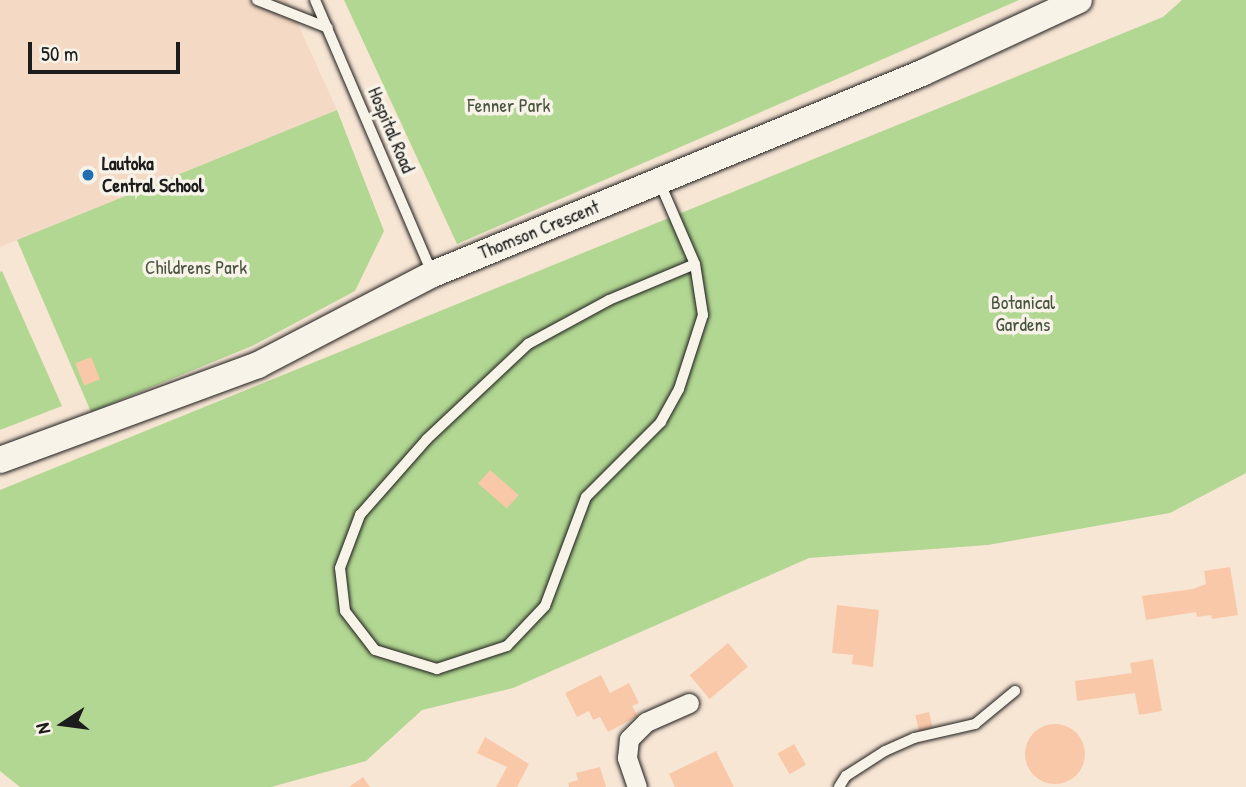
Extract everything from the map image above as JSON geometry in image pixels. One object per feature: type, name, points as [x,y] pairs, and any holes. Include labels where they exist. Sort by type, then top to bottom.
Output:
[{"type":"main road","name":"Thomson Crescent","points":[[0,460],[258,365],[433,274],[922,73],[1079,0]]},
{"type":"street","points":[[637,787],[627,758],[629,739],[646,722],[689,703]]},
{"type":"lane","points":[[257,0],[328,28]]},
{"type":"lane","name":"Hospital Road","points":[[315,0],[433,274]]},
{"type":"lane","points":[[659,180],[695,264],[703,315],[679,389],[661,422],[586,497],[545,606],[507,646],[437,669],[375,650],[345,611],[340,568],[360,515],[427,439],[528,344],[609,300],[695,264]]},
{"type":"lane","points":[[839,787],[846,776],[885,751],[914,738],[975,724],[1015,691]]},
{"type":"shaded area","name":"Lautoka Central School","points":[[0,0],[287,0],[337,110],[0,247]]},
{"type":"green space","name":"Fenner Park","points":[[344,0],[1019,0],[457,244]]},
{"type":"green space","name":"Botanical Gardens","points":[[1182,0],[1246,0],[1246,473],[1170,513],[988,545],[809,558],[513,688],[422,710],[366,761],[271,787],[20,787],[0,771],[0,490],[1163,17]]},
{"type":"green space","name":"Childrens Park","points":[[337,110],[384,231],[355,291],[252,346],[91,412],[17,240]]},
{"type":"green space","points":[[2,271],[62,406],[0,430],[0,272]]},
{"type":"building","points":[[91,357],[100,379],[84,386],[75,363]]},
{"type":"building","points":[[490,470],[519,495],[507,509],[478,484]]},
{"type":"building","points":[[1230,567],[1238,615],[1212,619],[1211,615],[1197,617],[1196,612],[1146,620],[1142,596],[1193,589],[1206,584],[1204,571]]},
{"type":"building","points":[[837,605],[879,610],[873,667],[852,664],[853,655],[832,653]]},
{"type":"building","points":[[728,643],[748,667],[710,699],[690,675]]},
{"type":"building","points":[[1153,659],[1162,711],[1139,715],[1135,693],[1077,701],[1075,681],[1132,673],[1130,663]]},
{"type":"building","points":[[601,675],[610,693],[629,683],[639,703],[632,706],[638,716],[608,732],[600,717],[593,720],[589,711],[577,717],[565,693]]},
{"type":"building","points":[[929,712],[933,729],[919,732],[915,715]]},
{"type":"building","points":[[1055,724],[1072,729],[1080,737],[1085,754],[1080,771],[1072,779],[1055,784],[1038,779],[1030,771],[1025,754],[1030,737],[1038,729]]},
{"type":"building","points":[[485,737],[529,764],[517,787],[496,787],[507,767],[477,753]]},
{"type":"building","points":[[794,744],[806,765],[790,774],[778,754]]},
{"type":"building","points":[[716,751],[734,787],[675,787],[669,774]]},
{"type":"building","points":[[600,767],[606,787],[569,787],[568,783],[578,780],[576,773]]},
{"type":"building","points":[[363,777],[370,787],[349,787]]},
{"type":"place","name":"Lautoka Central School","points":[[88,175]]}]
